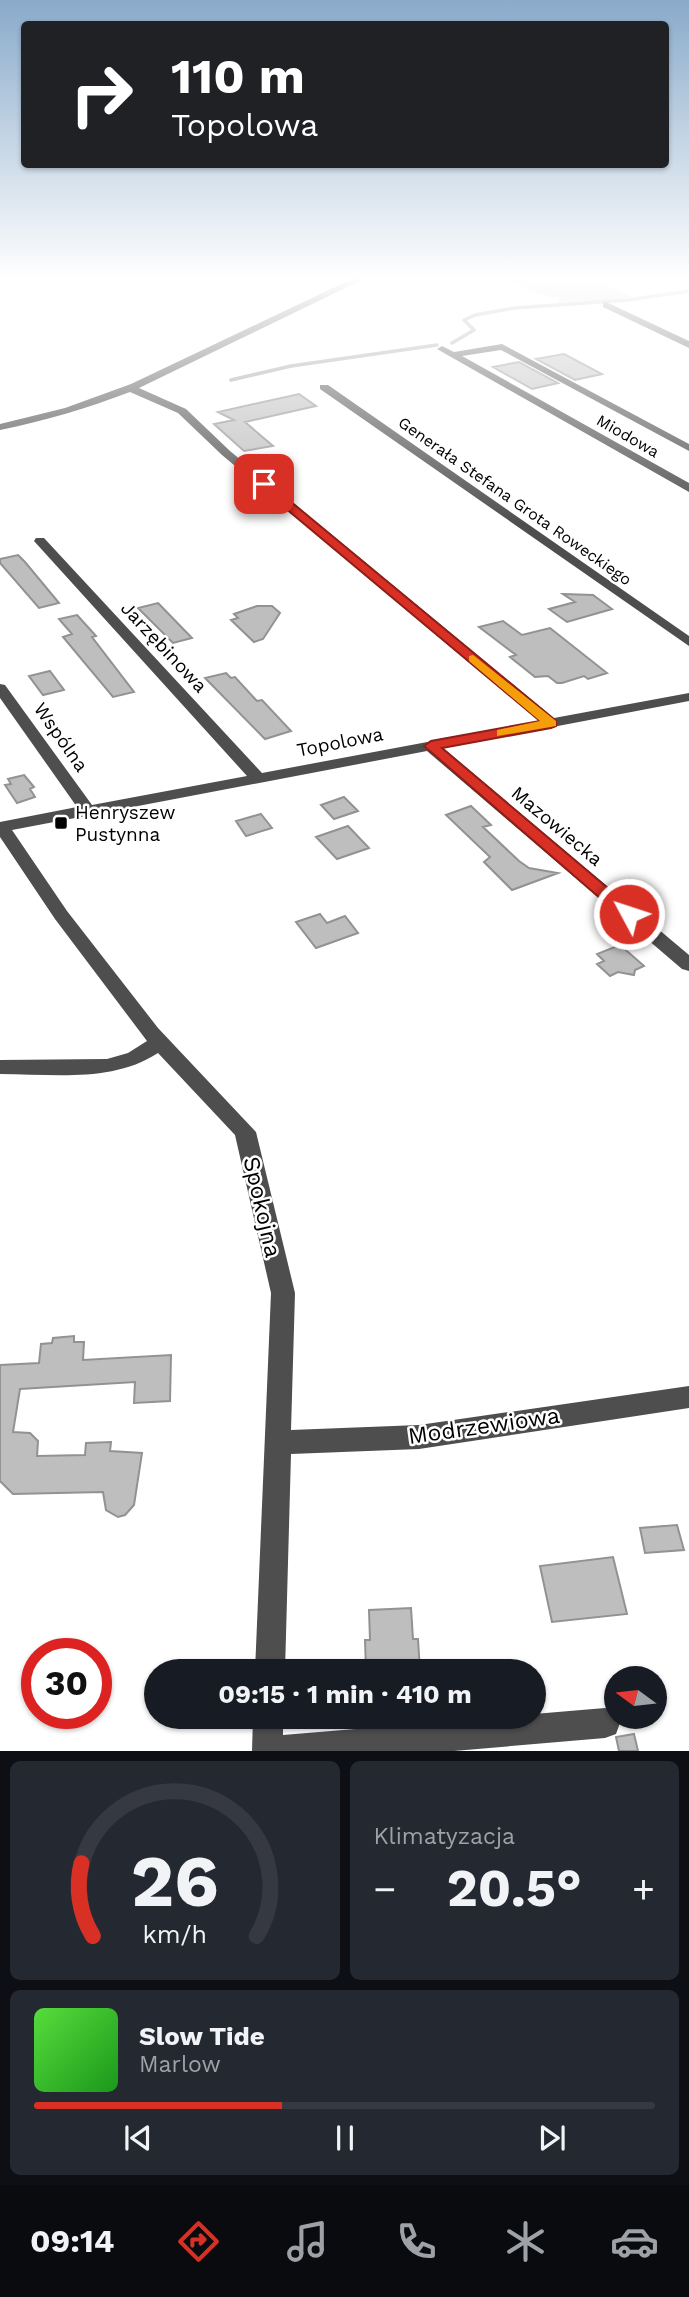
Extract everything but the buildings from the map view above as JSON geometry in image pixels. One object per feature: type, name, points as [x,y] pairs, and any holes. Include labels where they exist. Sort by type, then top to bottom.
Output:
[{"type":"street","points":[[0,427],[78,408],[130,388],[188,360]]},
{"type":"street","name":"Miodowa","points":[[462,360],[689,488]]},
{"type":"street","points":[[526,360],[689,448]]},
{"type":"street","name":"Generała Stefana Grota Roweckiego","points":[[324,387],[689,642]]},
{"type":"street","points":[[130,388],[182,411],[226,453],[551,723]]},
{"type":"street","name":"Jarzębinowa","points":[[40,541],[259,779]]},
{"type":"street","name":"Wspólna","points":[[0,688],[88,811]]},
{"type":"street","name":"Topolowa","points":[[1,827],[689,697]]},
{"type":"street","name":"Mazowiecka","points":[[431,746],[689,965]]},
{"type":"street","name":"Spokojna","points":[[1,827],[61,915],[160,1042],[245,1132],[283,1293],[270,1659]]},
{"type":"street","points":[[0,1067],[107,1066],[135,1058],[160,1042]]},
{"type":"street","name":"Modrzewiowa","points":[[277,1443],[419,1437],[689,1397]]},
{"type":"street","points":[[274,1751],[604,1723]]},
{"type":"street","points":[[267,1751],[268,1729]]},
{"type":"waterway","points":[[231,380],[291,366],[335,360]]},
{"type":"slow traffic","points":[[473,659],[551,723],[502,733]]},
{"type":"place","name":"Henryszew Pustynna","points":[[61,823]]},
{"type":"route","points":[[264,484],[551,723],[431,746],[629,914]]}]
